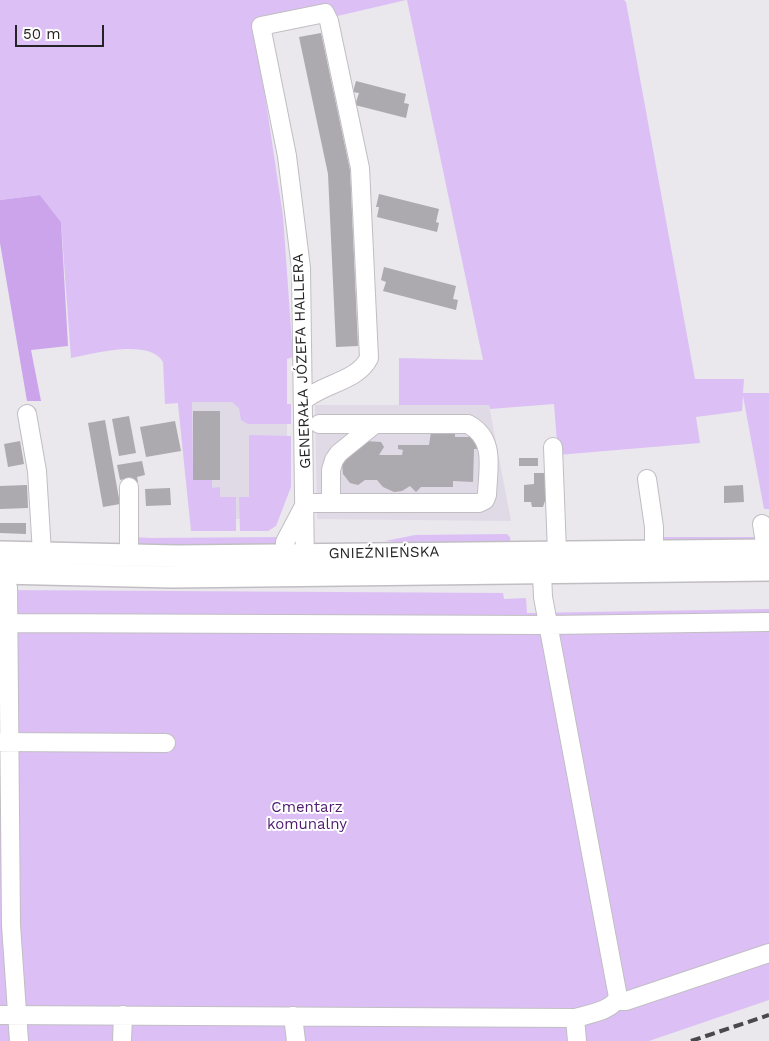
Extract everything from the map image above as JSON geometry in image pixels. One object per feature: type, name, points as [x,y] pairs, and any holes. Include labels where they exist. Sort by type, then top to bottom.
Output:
[{"type":"main road","name":"GNIEŹNIEŃSKA","points":[[0,552],[130,555],[654,551],[766,540]]},
{"type":"main road","name":"GNIEŹNIEŃSKA","points":[[4,580],[769,570]]},
{"type":"street","name":"GENERAŁA JÓZEFA HALLERA","points":[[304,401],[318,389],[359,372],[369,358],[360,168],[325,13],[261,26],[287,156],[301,268],[305,576]]},
{"type":"street","points":[[27,414],[37,471],[42,553]]},
{"type":"street","points":[[305,503],[479,502],[485,500],[488,495],[488,449],[486,439],[478,430],[468,424],[319,424]]},
{"type":"street","points":[[331,503],[331,470],[334,460],[348,444],[375,424]]},
{"type":"street","points":[[553,447],[558,552]]},
{"type":"street","points":[[647,479],[654,526],[654,551]]},
{"type":"street","points":[[129,487],[130,555]]},
{"type":"street","name":"GENERAŁA JÓZEFA HALLERA","points":[[284,576],[285,542],[305,503]]},
{"type":"street","points":[[542,573],[548,625],[616,988],[616,1001]]},
{"type":"street","points":[[4,580],[8,623],[4,742],[19,1041]]},
{"type":"street","points":[[8,623],[548,625],[769,622]]},
{"type":"street","points":[[4,742],[166,743]]},
{"type":"street","points":[[0,1015],[575,1018],[606,1008],[616,1001],[626,1001],[769,953]]},
{"type":"street","points":[[122,1041],[123,1015]]},
{"type":"street","points":[[293,1016],[296,1041]]},
{"type":"street","points":[[575,1018],[577,1041]]},
{"type":"shaded area","points":[[40,195],[61,222],[68,346],[31,350],[41,401],[27,401],[0,243],[0,200]]},
{"type":"shaded area","points":[[177,395],[287,404],[287,493],[261,519],[190,519]]},
{"type":"shaded area","points":[[315,405],[489,405],[511,521],[317,519]]},
{"type":"green space","points":[[0,0],[406,0],[256,35],[283,216],[293,357],[287,359],[287,404],[291,404],[291,424],[248,424],[241,420],[239,408],[232,402],[192,402],[193,480],[212,480],[212,488],[220,487],[220,497],[236,497],[236,531],[191,531],[178,403],[165,404],[163,362],[156,355],[134,349],[120,349],[71,358],[61,222],[40,195],[0,200]]},
{"type":"green space","points":[[407,0],[624,0],[626,2],[695,379],[744,379],[743,393],[769,393],[769,509],[764,509],[743,396],[742,411],[696,417],[700,443],[558,455],[554,404],[490,409],[489,405],[399,405],[399,358],[483,360]]},
{"type":"green space","points":[[249,435],[291,436],[291,487],[276,526],[268,531],[240,531],[239,497],[249,497]]},
{"type":"green space","points":[[507,534],[510,537],[511,545],[431,546],[385,541],[415,535]]},
{"type":"green space","points":[[134,537],[283,537],[277,545],[139,548]]},
{"type":"green space","points":[[661,537],[760,537],[758,540],[663,541]]},
{"type":"green space","name":"Cmentarz komunalny","points":[[4,590],[503,593],[504,599],[526,598],[527,613],[769,609],[769,1000],[649,1041],[0,1041],[0,593]]},
{"type":"building","points":[[321,33],[350,170],[358,346],[336,347],[328,174],[299,37]]},
{"type":"building","points":[[356,81],[406,94],[404,103],[409,104],[406,118],[355,105],[359,93],[353,92]]},
{"type":"building","points":[[379,194],[439,209],[436,222],[439,223],[437,232],[377,217],[379,207],[376,207]]},
{"type":"building","points":[[384,267],[456,286],[453,299],[458,300],[456,310],[383,291],[386,282],[381,280]]},
{"type":"building","points":[[193,411],[220,411],[220,480],[193,480]]},
{"type":"building","points":[[129,416],[136,453],[119,456],[112,419]]},
{"type":"building","points":[[105,420],[120,504],[103,507],[88,423]]},
{"type":"building","points":[[175,421],[181,451],[146,457],[140,427]]},
{"type":"building","points":[[455,431],[455,437],[477,437],[477,449],[474,449],[473,482],[453,481],[453,487],[421,487],[416,492],[410,486],[402,491],[394,492],[383,487],[377,480],[365,480],[358,485],[350,483],[343,474],[342,464],[365,441],[381,442],[384,447],[379,455],[402,455],[403,450],[398,449],[398,445],[429,445],[431,432]]},
{"type":"building","points":[[20,441],[24,464],[8,467],[4,444]]},
{"type":"building","points":[[519,458],[538,458],[538,466],[519,466]]},
{"type":"building","points":[[142,461],[145,475],[137,477],[138,482],[129,483],[128,478],[120,480],[117,465]]},
{"type":"building","points":[[534,473],[545,473],[545,501],[543,507],[532,507],[531,502],[524,502],[524,485],[534,484]]},
{"type":"building","points":[[27,485],[28,508],[0,509],[0,486]]},
{"type":"building","points":[[743,485],[744,502],[724,503],[724,486]]},
{"type":"building","points":[[170,488],[171,505],[146,506],[145,489]]},
{"type":"building","points":[[0,523],[26,523],[26,534],[0,533]]},
{"type":"railway","points":[[691,1041],[769,1015]]}]
